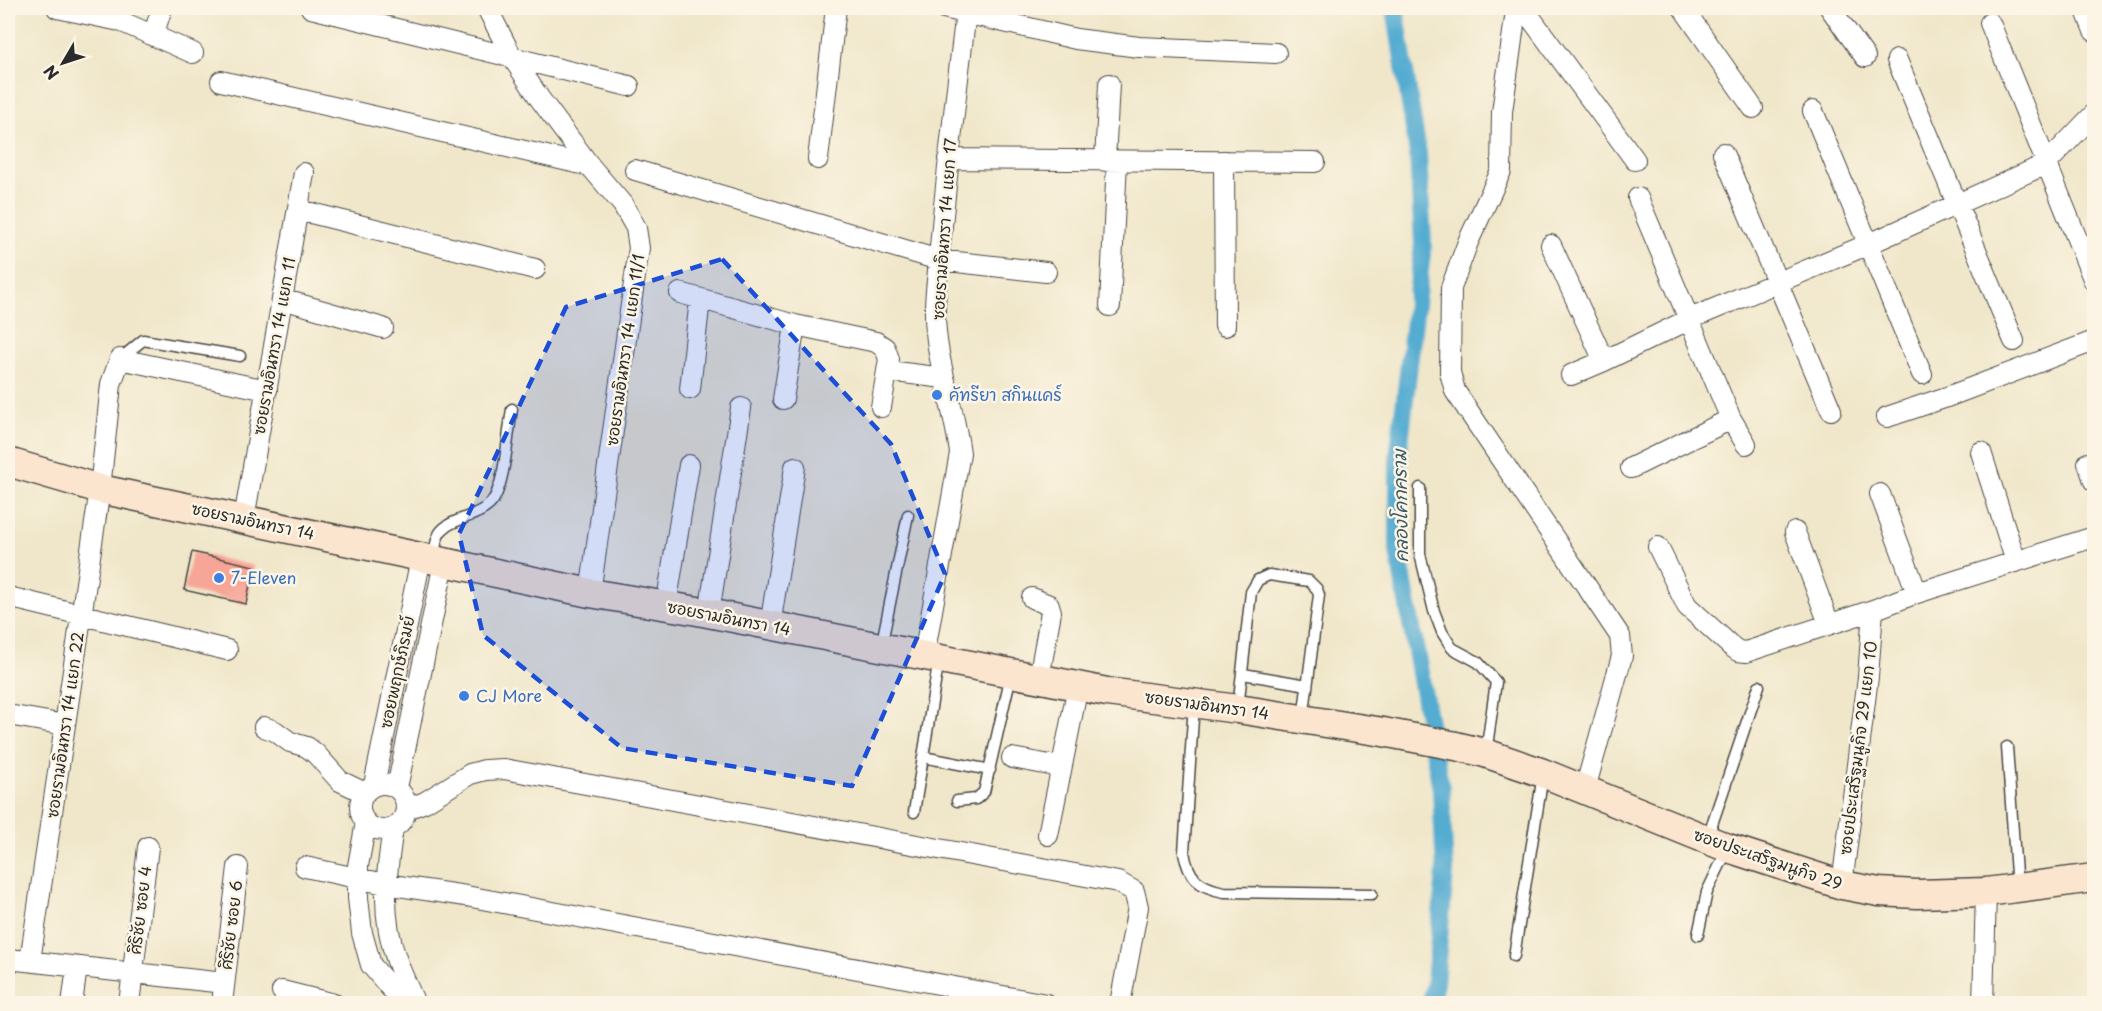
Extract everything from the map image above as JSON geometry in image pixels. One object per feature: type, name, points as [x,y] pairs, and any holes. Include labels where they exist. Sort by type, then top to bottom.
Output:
[{"type":"street","points":[[57,8],[120,21],[193,53]]},
{"type":"street","points":[[153,36],[162,8]]},
{"type":"street","points":[[311,8],[629,86]]},
{"type":"street","name":"ซอยรามอินทรา 14 แยก 11/1","points":[[486,8],[512,57],[540,99],[623,206],[636,228],[639,248],[590,593]]},
{"type":"street","points":[[818,159],[836,8]]},
{"type":"street","points":[[944,8],[1086,41],[1139,47],[1276,53]]},
{"type":"street","points":[[1683,8],[1753,108]]},
{"type":"street","points":[[1830,8],[1865,57]]},
{"type":"street","points":[[2085,8],[2094,31]]},
{"type":"street","name":"ซอยรามอินทรา 14 แยก 17","points":[[932,658],[960,453],[956,423],[944,378],[934,310],[948,159],[966,12]]},
{"type":"street","points":[[1522,12],[1635,160]]},
{"type":"street","points":[[1522,12],[1502,112],[1501,171],[1468,242],[1451,288],[1450,372],[1455,391],[1620,636],[1622,656],[1585,789]]},
{"type":"street","points":[[1990,23],[2094,281]]},
{"type":"street","points":[[1897,60],[2014,341]]},
{"type":"street","points":[[220,81],[590,166]]},
{"type":"street","points":[[1108,84],[1111,161],[1110,306]]},
{"type":"street","points":[[1813,111],[1922,374]]},
{"type":"street","points":[[1571,375],[1690,319],[1957,206],[2046,164],[2094,114]]},
{"type":"street","points":[[1723,153],[1831,410]]},
{"type":"street","points":[[948,159],[1315,162]]},
{"type":"street","points":[[1224,161],[1225,326]]},
{"type":"street","points":[[635,170],[939,260],[1046,272]]},
{"type":"street","name":"ซอยรามอินทรา 14 แยก 11","points":[[244,519],[304,173]]},
{"type":"street","points":[[1638,198],[1731,418],[1746,444]]},
{"type":"street","points":[[299,210],[535,269]]},
{"type":"street","points":[[1551,245],[1604,361]]},
{"type":"street","points":[[680,293],[795,325],[876,342],[885,348],[889,359],[881,407]]},
{"type":"street","points":[[282,299],[383,328]]},
{"type":"street","points":[[690,389],[700,299]]},
{"type":"street","points":[[783,399],[795,325]]},
{"type":"street","points":[[1887,417],[1947,397],[2094,341]]},
{"type":"street","points":[[120,359],[267,390]]},
{"type":"street","name":"ซอยรามอินทรา 14 แยก 22","points":[[30,961],[100,489],[111,384],[120,359]]},
{"type":"street","points":[[888,371],[944,378]]},
{"type":"street","points":[[708,613],[741,408]]},
{"type":"street","points":[[1631,468],[1731,418]]},
{"type":"street","points":[[1981,452],[2016,562]]},
{"type":"street","name":"ซอยรามอินทรา 14","points":[[8,462],[100,489],[590,593],[708,613],[1078,686],[1303,719],[1456,746]]},
{"type":"street","points":[[666,606],[689,465]]},
{"type":"street","points":[[770,626],[795,467]]},
{"type":"street","points":[[1880,494],[1917,593]]},
{"type":"street","points":[[1795,532],[1829,624]]},
{"type":"street","points":[[1658,547],[1687,606],[1738,651],[1746,652],[1874,610],[1917,593],[2094,537]]},
{"type":"street","name":"ซอยพฤกษ์ภิรมย์","points":[[397,788],[433,560]]},
{"type":"street","name":"ซอยพฤกษ์ภิรมย์","points":[[404,1004],[371,965],[362,933],[357,898],[366,822],[361,813],[360,802],[369,789],[433,560]]},
{"type":"street","points":[[8,597],[227,650]]},
{"type":"street","points":[[1032,598],[1049,605],[1051,612],[1039,678]]},
{"type":"street","name":"ซอยประเสริฐมนูกิจ 29 แยก 10","points":[[1842,885],[1869,677],[1874,610]]},
{"type":"street","points":[[1048,835],[1078,686]]},
{"type":"street","points":[[8,715],[65,725]]},
{"type":"street","points":[[264,727],[275,731],[290,742],[307,747],[340,781],[369,789],[386,783],[397,788],[405,797],[407,809],[402,820],[393,828],[384,830],[374,828],[366,822]]},
{"type":"street","name":"ซอยประเสริฐมนูกิจ 29","points":[[1456,746],[1485,753],[1543,773],[1717,844],[1842,885],[1879,892],[1917,894],[1986,892],[2094,878]]},
{"type":"street","points":[[1012,758],[1061,767]]},
{"type":"street","points":[[407,809],[425,802],[470,774],[504,769],[1118,882],[1134,891],[1138,907],[1120,1004]]},
{"type":"street","points":[[393,828],[384,897],[396,960],[415,1004]]},
{"type":"street","name":"ศิริชัย ซอย 4","points":[[129,1004],[148,847]]},
{"type":"street","name":"ศิริชัย ซอย 6","points":[[222,1004],[238,867]]},
{"type":"street","points":[[305,867],[385,884],[478,898],[1046,1004]]},
{"type":"street","points":[[1983,1004],[1986,892]]},
{"type":"street","points":[[8,959],[224,983]]},
{"type":"street","points":[[72,1004],[76,967]]},
{"type":"street","points":[[282,991],[334,1004]]},
{"type":"lane","points":[[120,359],[143,340],[240,356]]},
{"type":"lane","points":[[433,560],[438,535],[447,525],[477,514],[492,502],[500,486],[512,409]]},
{"type":"lane","points":[[1420,488],[1420,554],[1434,611],[1442,632],[1452,648],[1478,662],[1496,682],[1485,753]]},
{"type":"lane","points":[[881,648],[908,515]]},
{"type":"lane","points":[[1238,709],[1251,592],[1258,580],[1267,575],[1310,581],[1319,595],[1303,719]]},
{"type":"lane","points":[[914,812],[932,658]]},
{"type":"lane","points":[[957,801],[966,801],[984,792],[1011,673]]},
{"type":"lane","points":[[1243,674],[1306,685]]},
{"type":"lane","points":[[1698,935],[1717,844],[1758,686]]},
{"type":"lane","points":[[1194,703],[1184,852],[1186,867],[1197,882],[1208,889],[1224,892],[1372,894]]},
{"type":"lane","points":[[2007,747],[2017,888]]},
{"type":"lane","points":[[922,758],[990,770]]},
{"type":"lane","points":[[1514,956],[1543,773]]},
{"type":"highlighted area","points":[[722,259],[891,444],[945,574],[852,786],[622,748],[483,635],[459,534],[566,307]]},
{"type":"building","name":"7-Eleven","points":[[192,552],[254,566],[246,604],[184,590]]},
{"type":"waterway","name":"คลองโคกคราม","points":[[1395,8],[1418,154],[1423,244],[1398,459],[1398,551],[1441,789],[1445,872],[1435,983],[1430,1004]]},
{"type":"place","name":"คัทรียา สกินแคร์","points":[[937,395]]},
{"type":"place","name":"7-Eleven","points":[[219,578]]},
{"type":"place","name":"CJ More","points":[[464,696]]}]
